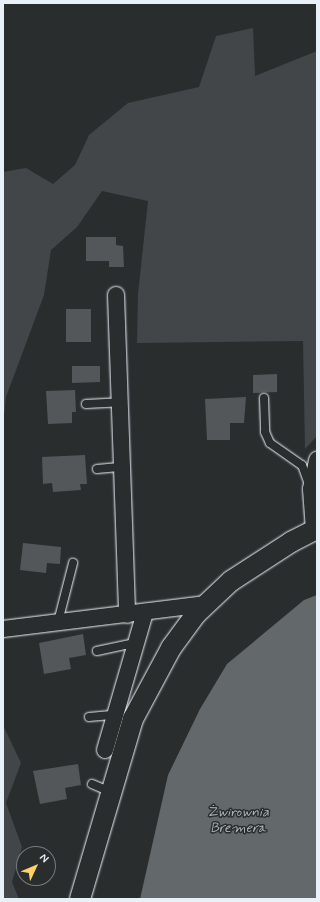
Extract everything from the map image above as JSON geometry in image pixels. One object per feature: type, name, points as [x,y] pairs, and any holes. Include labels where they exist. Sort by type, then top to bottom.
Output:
[{"type":"street","points":[[116,295],[127,615]]},
{"type":"street","points":[[80,899],[133,720],[157,669],[188,624],[206,604],[236,577],[316,530],[311,489],[317,460]]},
{"type":"street","points":[[4,628],[127,615],[206,604]]},
{"type":"street","points":[[105,750],[145,612]]},
{"type":"lane","points":[[264,398],[265,432],[270,443],[302,465],[311,489]]},
{"type":"lane","points":[[86,404],[120,402]]},
{"type":"lane","points":[[97,469],[122,467]]},
{"type":"lane","points":[[58,622],[73,563]]},
{"type":"lane","points":[[97,651],[136,643]]},
{"type":"lane","points":[[89,717],[114,715]]},
{"type":"lane","points":[[92,784],[111,792]]},
{"type":"shaded area","points":[[253,28],[255,76],[317,51],[317,436],[305,449],[303,341],[137,343],[138,294],[148,201],[102,191],[77,227],[51,250],[44,295],[6,397],[3,425],[3,172],[26,168],[53,184],[75,165],[89,135],[128,103],[199,87],[216,36]]},
{"type":"shaded area","points":[[3,725],[21,763],[6,803],[22,846],[16,846],[16,868],[12,882],[19,899],[3,899]]},
{"type":"water","name":"Żwirownia Bremera","points":[[317,595],[317,899],[140,899],[168,775],[200,709],[227,664],[304,600]]},
{"type":"building","points":[[86,237],[116,237],[116,245],[123,246],[124,267],[109,267],[109,261],[86,261]]},
{"type":"building","points":[[66,309],[91,309],[91,342],[66,342]]},
{"type":"building","points":[[72,366],[100,366],[100,382],[72,383]]},
{"type":"building","points":[[277,374],[277,392],[253,393],[253,375]]},
{"type":"building","points":[[75,390],[76,412],[72,412],[72,423],[48,424],[46,391]]},
{"type":"building","points":[[246,397],[244,423],[230,423],[230,440],[207,440],[205,399]]},
{"type":"building","points":[[85,455],[87,484],[80,484],[81,490],[53,492],[52,483],[43,484],[42,457]]},
{"type":"building","points":[[23,543],[61,547],[60,564],[47,563],[46,573],[20,570]]},
{"type":"building","points":[[83,634],[86,655],[69,658],[71,669],[44,674],[39,643]]},
{"type":"building","points":[[78,764],[81,785],[65,788],[67,799],[40,804],[33,771]]}]
